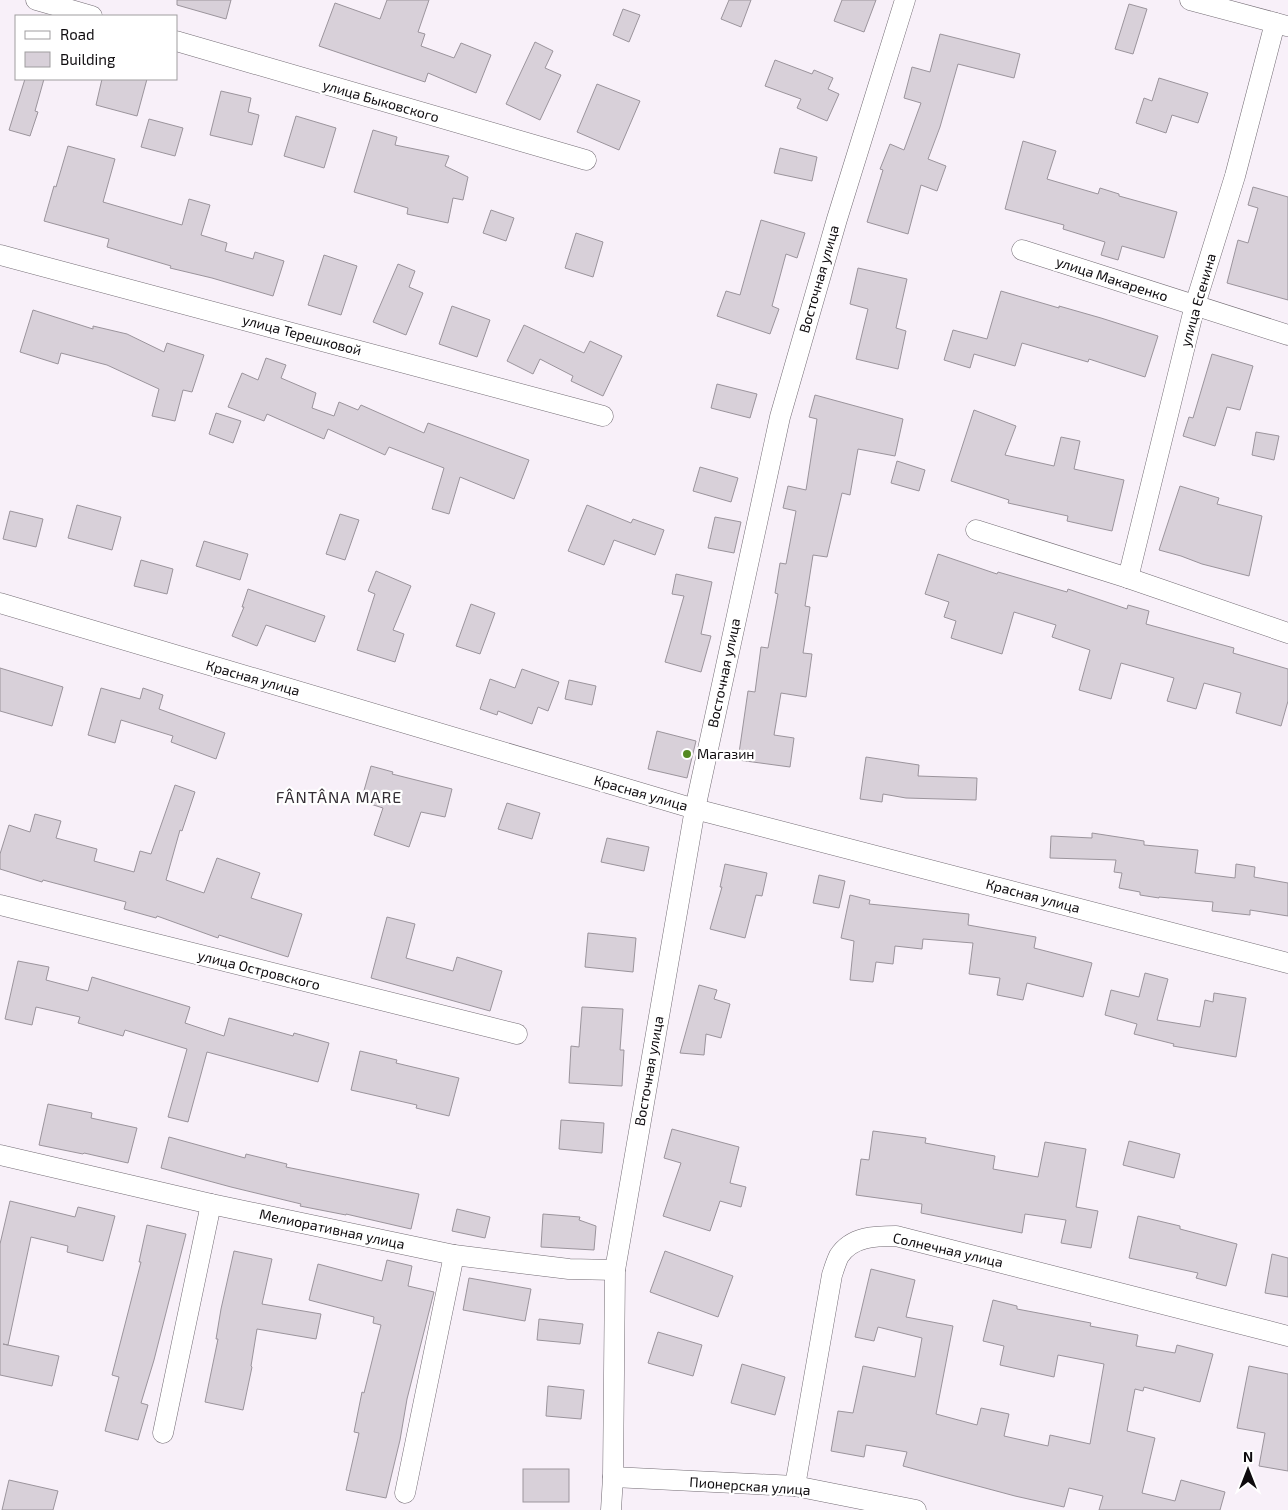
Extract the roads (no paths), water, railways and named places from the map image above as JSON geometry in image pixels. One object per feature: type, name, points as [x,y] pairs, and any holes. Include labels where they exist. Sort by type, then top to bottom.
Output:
[{"type":"street","points":[[36,0],[83,9]]},
{"type":"street","name":"Восточная улица","points":[[611,1510],[615,1270],[695,809],[780,416],[837,219],[905,0]]},
{"type":"street","points":[[1190,0],[1282,25]]},
{"type":"street","name":"улица Есенина","points":[[1128,578],[1194,306],[1282,25]]},
{"type":"street","name":"улица Быковского","points":[[178,42],[586,160]]},
{"type":"street","name":"улица Макаренко","points":[[1022,250],[1288,335]]},
{"type":"street","name":"улица Терешковой","points":[[0,255],[604,416]]},
{"type":"street","points":[[976,530],[1128,578],[1288,633]]},
{"type":"street","name":"Красная улица","points":[[0,603],[695,809],[1288,962]]},
{"type":"street","name":"улица Островского","points":[[0,904],[517,1034]]},
{"type":"street","name":"Мелиоративная улица","points":[[0,1155],[211,1204],[454,1255],[569,1268],[615,1270]]},
{"type":"street","points":[[163,1434],[211,1204]]},
{"type":"street","name":"Солнечная улица","points":[[795,1486],[832,1275],[840,1256],[856,1241],[876,1236],[896,1236],[1288,1336]]},
{"type":"street","points":[[405,1493],[454,1255]]},
{"type":"street","name":"Пионерская улица","points":[[613,1478],[795,1486],[916,1510]]},
{"type":"place","name":"Магазин","points":[[687,754]]},
{"type":"district","name":"FÂNTÂNA MARE","points":[[339,797]]}]
